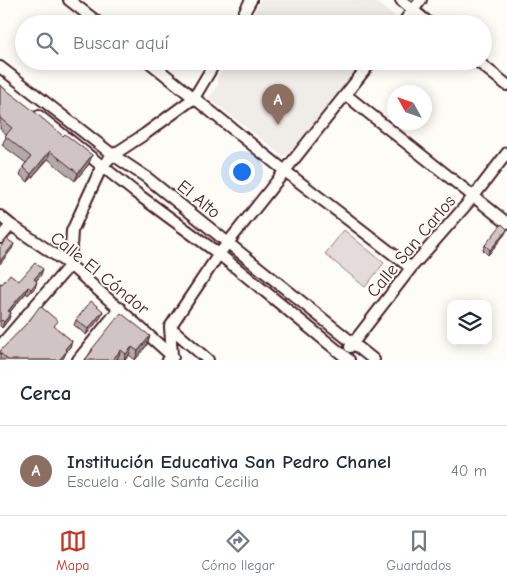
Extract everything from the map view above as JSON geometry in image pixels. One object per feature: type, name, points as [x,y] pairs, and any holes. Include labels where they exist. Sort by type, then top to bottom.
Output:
[{"type":"street","points":[[69,0],[88,15]]},
{"type":"street","points":[[243,15],[251,0]]},
{"type":"street","points":[[401,0],[419,15]]},
{"type":"street","points":[[409,15],[421,0]]},
{"type":"street","name":"El Alto","points":[[0,67],[113,155],[146,177],[374,360]]},
{"type":"street","points":[[159,70],[285,171],[411,268]]},
{"type":"street","points":[[0,346],[70,265],[72,231],[102,166],[113,155],[146,134],[194,98],[211,70]]},
{"type":"street","points":[[172,358],[170,327],[219,254],[365,70]]},
{"type":"street","points":[[489,70],[507,85]]},
{"type":"street","points":[[346,95],[507,223]]},
{"type":"street","name":"El Alto","points":[[32,111],[219,254],[344,358]]},
{"type":"street","name":"Calle San Carlos","points":[[344,358],[353,343],[411,268],[474,196],[507,153]]},
{"type":"street","name":"Calle El Cóndor","points":[[0,216],[70,265],[120,308],[172,358]]},
{"type":"street","points":[[0,238],[11,225]]},
{"type":"street","points":[[78,360],[120,308]]},
{"type":"street","points":[[170,327],[208,360]]},
{"type":"shaded area","points":[[261,0],[373,0],[393,15],[253,15]]},
{"type":"shaded area","points":[[222,70],[356,70],[291,152],[283,156],[209,98],[218,85],[217,79]]},
{"type":"shaded area","points":[[344,230],[384,263],[365,287],[325,254]]},
{"type":"building","points":[[0,85],[63,136],[65,134],[92,155],[78,173],[50,151],[31,174],[23,167],[31,157],[5,136],[12,128],[0,118]]},
{"type":"building","points":[[502,224],[507,230],[490,250],[485,245]]},
{"type":"building","points":[[7,239],[14,244],[0,261],[0,248]]},
{"type":"building","points":[[35,263],[43,269],[34,279],[37,282],[31,289],[28,287],[8,311],[11,313],[4,322],[2,320],[0,322],[0,283],[2,284],[10,274],[19,281]]},
{"type":"building","points":[[91,301],[103,311],[88,329],[76,320]]},
{"type":"building","points":[[40,306],[58,321],[54,326],[72,341],[65,349],[67,351],[59,360],[8,360],[0,351],[29,321]]},
{"type":"building","points":[[121,313],[150,336],[138,351],[132,347],[126,354],[121,350],[112,360],[85,360],[92,349]]},
{"type":"place","name":"Institución Educativa San Pedro Chanel","points":[[278,125]]}]
